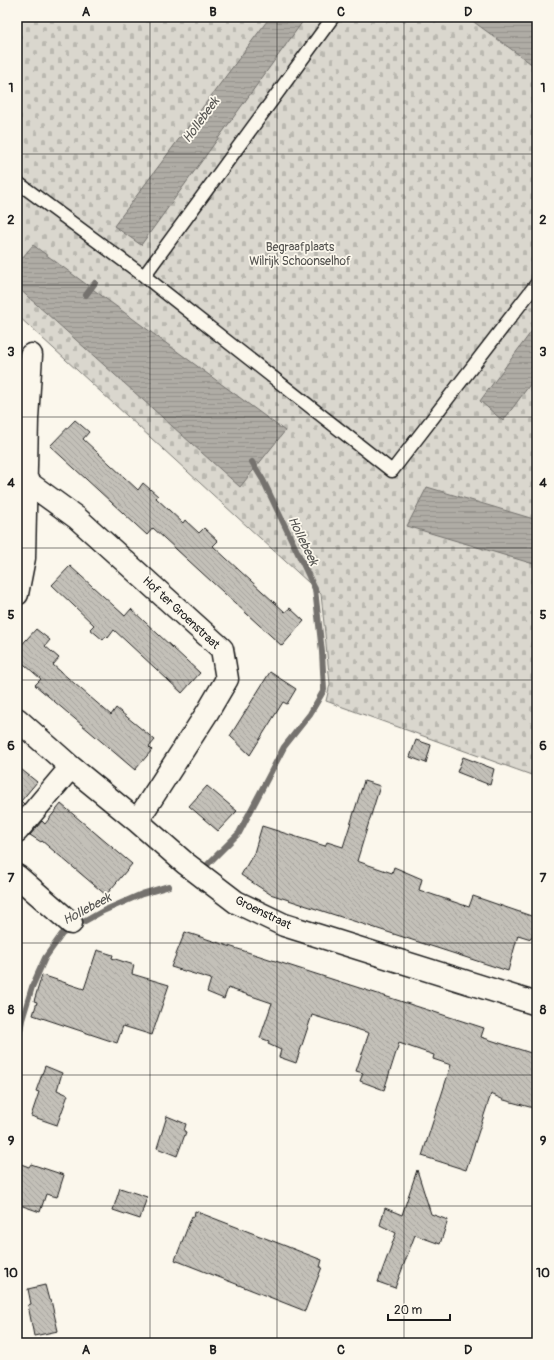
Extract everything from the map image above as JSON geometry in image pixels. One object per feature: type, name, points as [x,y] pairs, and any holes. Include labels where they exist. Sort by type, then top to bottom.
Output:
[{"type":"street","points":[[17,594],[24,558],[27,419],[31,356]]},
{"type":"street","name":"Hof ter Groenstraat","points":[[26,481],[77,518],[222,648],[227,679],[137,821]]},
{"type":"street","name":"Groenstraat","points":[[17,719],[184,863],[236,902],[284,925],[537,1004]]},
{"type":"street","points":[[17,831],[71,767]]},
{"type":"street","points":[[17,876],[71,923]]},
{"type":"lane","points":[[144,276],[333,17]]},
{"type":"lane","points":[[17,182],[144,276],[392,471],[537,283]]},
{"type":"green space","name":"Begraafplaats Wilrijk Schoonselhof","points":[[17,17],[537,17],[537,777],[326,701],[330,684],[321,594],[17,315]]},
{"type":"water","points":[[270,17],[306,17],[141,245],[114,226]]},
{"type":"water","points":[[467,17],[525,17],[537,26],[537,68]]},
{"type":"water","points":[[33,245],[285,431],[240,487],[17,287],[17,264]]},
{"type":"water","points":[[537,324],[537,375],[503,421],[480,401]]},
{"type":"water","points":[[427,487],[537,520],[537,565],[407,526]]},
{"type":"building","points":[[75,420],[89,432],[83,439],[138,490],[143,483],[158,496],[156,498],[183,523],[185,520],[199,533],[204,528],[218,541],[213,546],[285,612],[290,608],[304,621],[282,646],[153,528],[147,535],[50,446]]},
{"type":"building","points":[[70,566],[125,616],[131,609],[200,673],[182,693],[114,630],[108,638],[106,636],[103,640],[90,629],[94,625],[52,585]]},
{"type":"building","points":[[36,629],[50,640],[45,646],[59,658],[53,665],[111,715],[116,708],[155,740],[149,747],[152,750],[135,770],[35,685],[41,679],[17,658],[17,650]]},
{"type":"building","points":[[270,672],[296,689],[287,704],[283,702],[250,755],[230,736]]},
{"type":"building","points":[[416,740],[431,745],[426,763],[410,757]]},
{"type":"building","points":[[463,757],[494,769],[490,785],[457,772]]},
{"type":"building","points":[[17,766],[37,782],[21,801],[24,804],[17,812]]},
{"type":"building","points":[[364,781],[380,786],[357,861],[392,873],[394,867],[422,879],[419,890],[469,907],[473,896],[537,918],[537,923],[531,939],[518,935],[508,971],[270,894],[241,875],[254,853],[262,826],[325,846],[327,842],[343,847]]},
{"type":"building","points":[[207,786],[237,811],[218,831],[189,806]]},
{"type":"building","points":[[61,804],[132,864],[106,895],[42,841],[41,842],[30,835],[42,821],[45,824]]},
{"type":"building","points":[[185,932],[484,1028],[481,1037],[537,1055],[537,1109],[504,1100],[491,1094],[466,1170],[422,1156],[451,1065],[433,1059],[434,1055],[399,1043],[384,1090],[360,1081],[363,1073],[356,1071],[369,1033],[312,1015],[296,1063],[279,1057],[281,1050],[268,1044],[269,1041],[260,1038],[272,1003],[228,988],[224,999],[207,992],[211,979],[171,967]]},
{"type":"building","points":[[97,950],[113,955],[112,958],[134,965],[132,974],[169,985],[152,1035],[123,1026],[117,1043],[33,1015],[37,1002],[34,1001],[42,975],[84,989]]},
{"type":"building","points":[[45,1066],[62,1073],[57,1090],[68,1095],[57,1125],[31,1116],[39,1092],[36,1091]]},
{"type":"building","points":[[167,1116],[186,1124],[184,1131],[186,1132],[177,1156],[157,1148]]},
{"type":"building","points":[[21,1164],[29,1167],[31,1164],[64,1175],[57,1197],[46,1194],[40,1212],[17,1204],[17,1177]]},
{"type":"building","points":[[417,1170],[431,1214],[448,1220],[440,1244],[415,1235],[395,1288],[378,1282],[396,1233],[380,1225],[385,1208],[402,1215]]},
{"type":"building","points":[[120,1188],[147,1197],[140,1219],[113,1210]]},
{"type":"building","points":[[195,1211],[322,1260],[320,1267],[322,1267],[305,1311],[175,1260],[192,1216],[194,1217]]},
{"type":"building","points":[[45,1285],[49,1300],[51,1300],[58,1331],[34,1336],[28,1305],[31,1304],[28,1289]]},
{"type":"waterway","name":"Hollebeek","points":[[86,295],[95,283]]},
{"type":"waterway","name":"Hollebeek","points":[[208,864],[239,833],[284,747],[310,714],[324,690],[322,652],[315,589],[263,480],[252,462]]},
{"type":"waterway","name":"Hollebeek","points":[[17,1047],[22,1020],[32,987],[45,958],[62,934],[103,911],[142,894],[169,886]]}]
